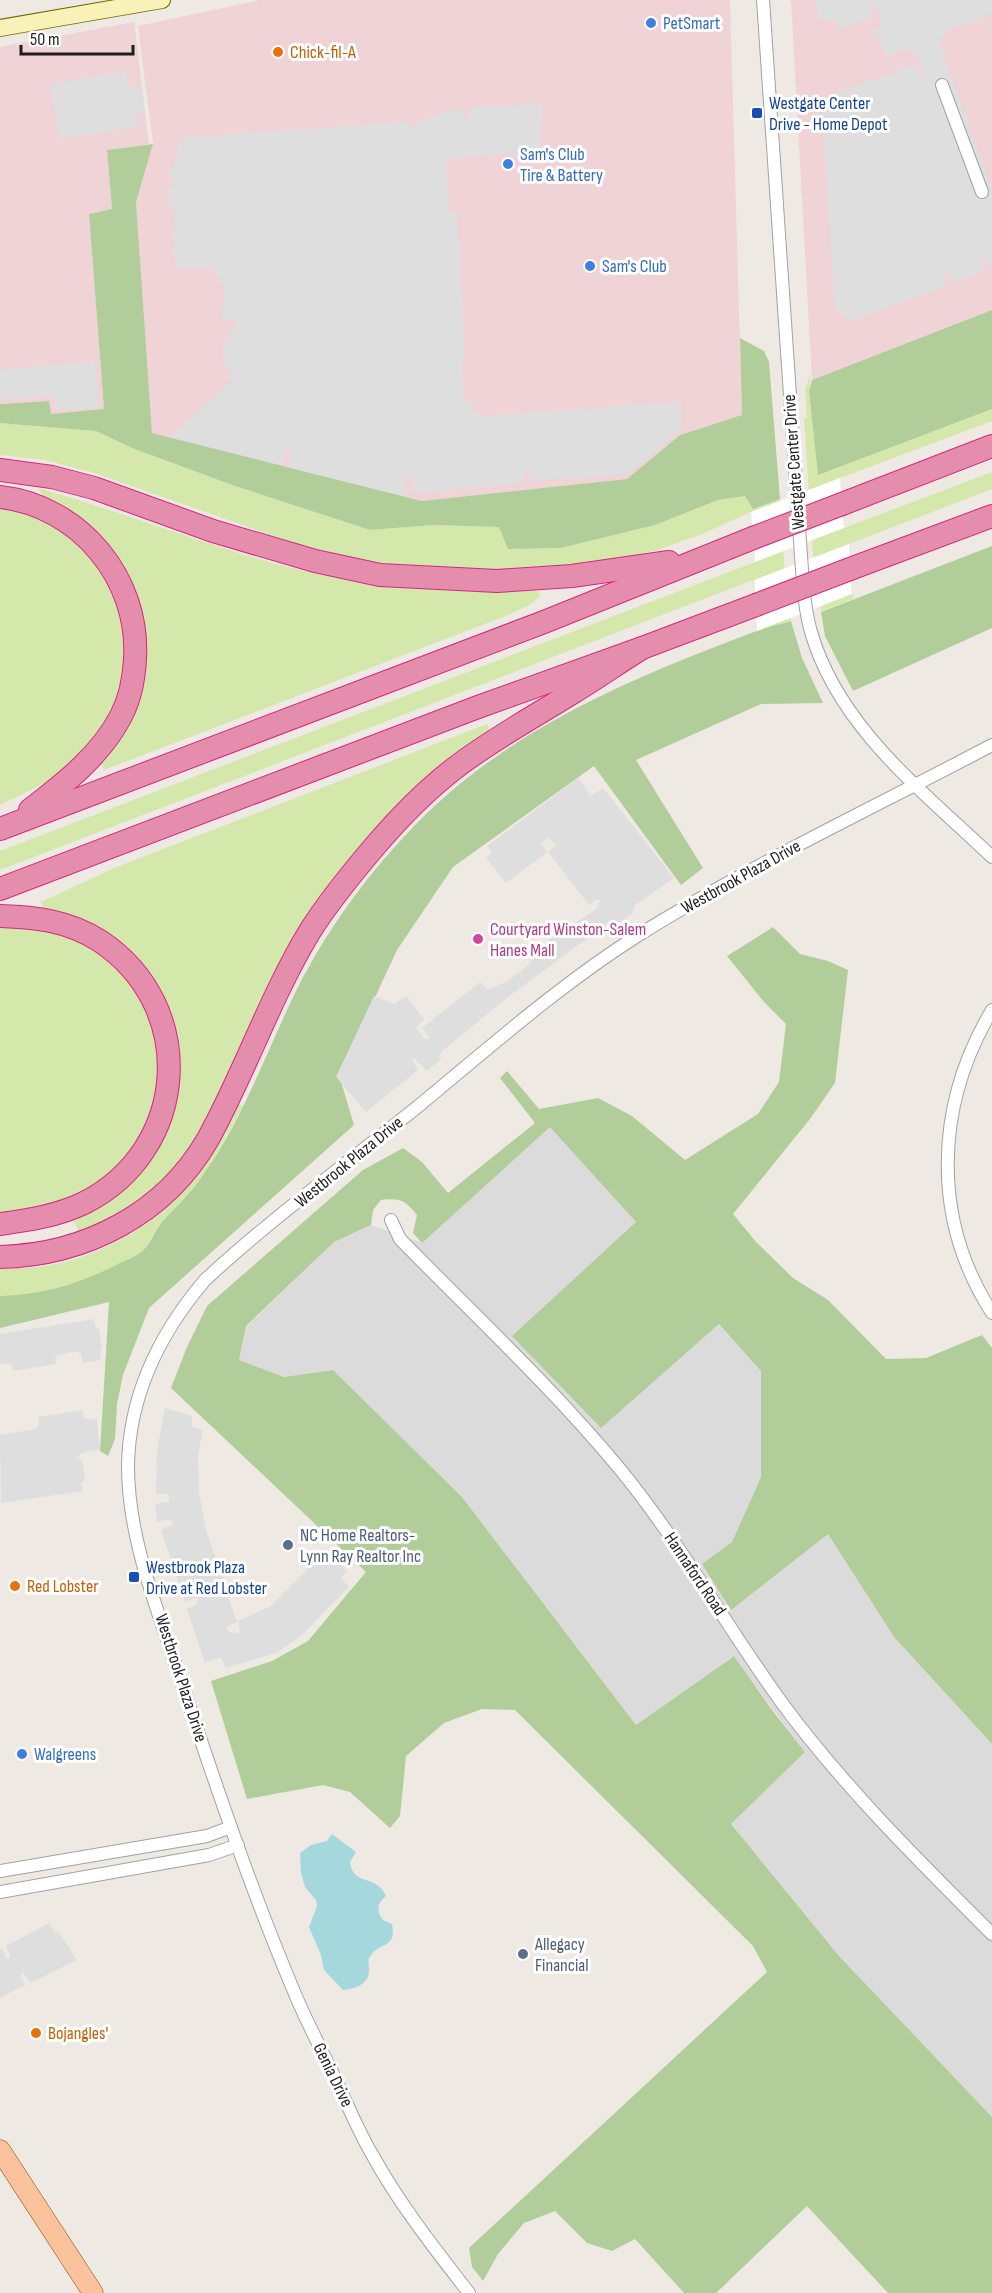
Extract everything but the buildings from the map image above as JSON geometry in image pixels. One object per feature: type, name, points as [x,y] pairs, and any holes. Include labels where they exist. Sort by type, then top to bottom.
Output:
[{"type":"highway","points":[[4,827],[544,622],[703,557],[992,446]]},
{"type":"highway","points":[[0,470],[52,477],[94,488],[213,531],[315,561],[380,575],[496,581],[572,576],[703,557]]},
{"type":"highway","points":[[0,497],[13,498],[54,514],[80,531],[99,550],[122,586],[133,617],[136,640],[134,678],[122,715],[101,748],[62,786],[4,827]]},
{"type":"highway","points":[[0,889],[478,707],[642,648],[992,516]]},
{"type":"highway","points":[[0,1257],[44,1252],[88,1241],[136,1217],[161,1198],[186,1170],[207,1140],[310,931],[355,870],[382,839],[422,798],[477,752],[642,648]]},
{"type":"highway","points":[[0,916],[45,919],[69,926],[99,941],[123,961],[145,986],[160,1017],[167,1044],[169,1076],[161,1119],[149,1143],[134,1163],[114,1183],[93,1198],[64,1211],[0,1224]]},
{"type":"main road","points":[[0,28],[162,0]]},
{"type":"main road","points":[[0,2150],[93,2293]]},
{"type":"street","name":"Westgate Center Drive","points":[[763,0],[807,617],[825,669],[852,717],[876,745],[992,857]]},
{"type":"street","points":[[942,85],[982,192]]},
{"type":"street","name":"Westbrook Plaza Drive","points":[[234,1836],[137,1545],[129,1491],[130,1443],[140,1390],[150,1363],[178,1314],[205,1280],[222,1264],[546,1002],[627,943],[698,899],[779,854],[992,745]]},
{"type":"street","points":[[992,1010],[966,1062],[954,1101],[947,1162],[948,1190],[958,1239],[977,1288],[992,1313]]},
{"type":"street","name":"Hannaford Road","points":[[391,1220],[400,1239],[545,1383],[620,1470],[664,1527],[782,1703],[836,1771],[908,1851],[992,1934]]},
{"type":"street","points":[[0,1871],[207,1836],[234,1836]]},
{"type":"street","points":[[0,1892],[209,1854],[234,1836]]},
{"type":"street","name":"Genia Drive","points":[[234,1836],[299,2004],[373,2157],[429,2240],[469,2293]]},
{"type":"shaded area","points":[[260,0],[730,0],[742,415],[680,435],[628,479],[422,501],[152,433],[136,202],[153,144],[138,26]]},
{"type":"shaded area","points":[[791,0],[992,0],[992,310],[812,380]]},
{"type":"shaded area","points":[[814,0],[992,0],[992,14],[948,30],[941,39],[940,45],[992,189],[992,271],[987,259],[981,258],[985,271],[952,284],[948,274],[944,273],[946,286],[851,321],[835,309],[822,112],[838,108],[834,94],[915,65],[919,74],[923,73],[918,57],[911,51],[902,50],[886,56],[876,33],[882,22],[874,3],[870,5],[874,16],[839,29],[835,18],[822,22]]},
{"type":"shaded area","points":[[134,22],[149,144],[107,150],[112,209],[89,214],[104,410],[51,414],[48,401],[0,404],[0,47]]},
{"type":"shaded area","points":[[125,71],[128,87],[141,86],[144,109],[135,117],[142,126],[54,139],[59,134],[50,84]]},
{"type":"shaded area","points":[[542,103],[541,151],[446,158],[449,212],[457,212],[465,361],[461,362],[464,401],[471,401],[472,411],[484,416],[681,402],[681,429],[629,474],[530,481],[530,473],[526,469],[524,482],[414,493],[413,482],[408,477],[405,481],[405,496],[287,467],[291,453],[289,449],[284,452],[282,465],[170,437],[225,386],[233,385],[227,374],[232,372],[223,361],[223,346],[237,322],[236,320],[222,321],[221,307],[228,305],[220,294],[226,292],[212,267],[181,269],[173,263],[176,257],[172,254],[175,246],[173,245],[173,231],[177,229],[172,220],[176,217],[168,205],[168,190],[175,178],[168,177],[174,165],[181,138],[405,122],[414,133],[413,123],[463,108],[465,121],[468,119],[467,108]]},
{"type":"shaded area","points":[[95,362],[99,408],[55,410],[51,396],[0,400],[0,369]]},
{"type":"shaded area","points":[[578,778],[591,796],[603,788],[674,878],[634,906],[633,913],[618,924],[609,922],[508,997],[441,1052],[440,1060],[427,1071],[415,1059],[411,1059],[418,1070],[366,1112],[336,1077],[374,996],[394,1004],[406,996],[424,1019],[416,1027],[424,1039],[428,1039],[429,1037],[422,1028],[480,982],[488,989],[508,981],[524,969],[549,940],[598,908],[600,900],[589,905],[548,852],[556,845],[549,838],[541,844],[547,852],[506,883],[486,858],[492,853],[487,846]]},
{"type":"shaded area","points":[[550,1126],[636,1222],[513,1336],[601,1427],[719,1324],[761,1370],[761,1477],[732,1542],[702,1564],[731,1609],[828,1533],[894,1637],[992,1744],[992,2117],[839,1956],[731,1824],[805,1752],[733,1656],[636,1725],[462,1497],[333,1370],[284,1377],[239,1360],[246,1327],[334,1242],[371,1225],[422,1243]]},
{"type":"shaded area","points":[[94,1319],[96,1328],[99,1329],[101,1360],[83,1363],[81,1354],[77,1351],[55,1356],[56,1364],[13,1371],[11,1363],[0,1364],[0,1334]]},
{"type":"shaded area","points":[[165,1408],[192,1416],[192,1427],[203,1430],[198,1455],[199,1492],[206,1530],[226,1587],[215,1591],[215,1594],[217,1597],[227,1594],[237,1622],[226,1627],[228,1632],[240,1633],[238,1621],[271,1606],[326,1550],[347,1571],[341,1578],[349,1587],[301,1636],[276,1653],[226,1668],[221,1657],[205,1663],[187,1609],[196,1605],[198,1599],[185,1602],[161,1530],[172,1525],[173,1522],[170,1519],[157,1522],[155,1504],[168,1502],[170,1498],[167,1494],[156,1494],[157,1450]]},
{"type":"shaded area","points":[[82,1410],[84,1419],[97,1419],[100,1449],[82,1453],[78,1457],[83,1463],[85,1480],[81,1483],[83,1491],[1,1503],[0,1435],[36,1429],[39,1425],[39,1417]]},
{"type":"shaded area","points":[[49,1923],[55,1933],[59,1932],[77,1960],[30,1983],[23,1972],[20,1976],[25,1985],[0,1998],[0,1949],[2,1948],[6,1958],[9,1959],[10,1955],[6,1946]]},
{"type":"green space","points":[[153,144],[136,202],[152,433],[422,501],[627,479],[680,435],[742,415],[740,338],[764,351],[769,362],[780,499],[753,509],[745,496],[718,500],[655,525],[561,548],[508,549],[499,527],[432,525],[370,530],[235,486],[132,448],[96,431],[0,423],[0,404],[49,401],[51,414],[104,409],[89,214],[112,209],[107,150]]},
{"type":"green space","points":[[992,310],[992,409],[818,475],[809,391],[812,380]]},
{"type":"green space","points":[[811,372],[809,391],[818,475],[992,409],[992,421],[840,478],[844,528],[992,472],[992,489],[849,544],[853,599],[821,611],[813,554],[804,418],[807,418],[805,389]]},
{"type":"green space","points":[[0,423],[96,431],[132,448],[235,486],[370,530],[432,525],[499,527],[508,549],[561,548],[655,525],[718,500],[745,496],[753,509],[780,499],[791,621],[757,631],[753,580],[0,870],[0,851],[755,562],[751,512],[702,534],[660,549],[621,559],[525,573],[388,566],[311,549],[94,473],[45,460],[0,455]]},
{"type":"green space","points":[[37,488],[265,561],[304,571],[390,586],[534,590],[539,592],[540,597],[508,615],[104,770],[101,762],[142,680],[146,649],[142,612],[132,584],[40,498],[42,493]]},
{"type":"green space","points":[[0,506],[19,508],[58,525],[97,559],[125,616],[127,679],[106,730],[58,777],[0,805]]},
{"type":"green space","points":[[992,546],[992,628],[853,691],[825,636],[821,612]]},
{"type":"green space","points":[[791,621],[802,658],[823,703],[761,704],[636,760],[703,868],[681,885],[594,766],[453,867],[397,950],[339,1075],[354,1125],[149,1308],[123,1375],[117,1404],[115,1439],[108,1456],[100,1451],[109,1302],[0,1328],[0,1296],[62,1287],[106,1270],[143,1250],[162,1222],[195,1186],[220,1150],[245,1103],[301,981],[339,917],[368,878],[401,840],[454,789],[493,759],[575,709],[663,668],[759,630]]},
{"type":"green space","points":[[487,724],[491,733],[281,962],[209,1114],[185,1155],[165,1180],[137,1206],[76,1236],[76,1224],[72,1221],[104,1205],[129,1186],[153,1157],[165,1130],[156,989],[44,909],[41,902],[114,868]]},
{"type":"green space","points":[[0,925],[35,926],[84,942],[119,967],[145,1002],[160,1055],[155,1114],[122,1166],[82,1195],[0,1217]]},
{"type":"green space","points":[[773,927],[800,954],[828,961],[848,970],[835,1083],[810,1119],[733,1214],[756,1242],[793,1278],[828,1300],[886,1359],[926,1358],[982,1335],[992,1348],[992,1744],[894,1637],[828,1534],[731,1610],[702,1564],[732,1542],[761,1477],[761,1371],[719,1324],[601,1428],[512,1336],[636,1222],[550,1127],[422,1243],[413,1233],[417,1215],[413,1210],[402,1201],[381,1200],[373,1210],[371,1225],[334,1242],[246,1326],[239,1360],[284,1377],[333,1370],[462,1497],[636,1725],[734,1656],[805,1752],[731,1824],[839,1956],[992,2117],[992,2293],[888,2293],[807,2206],[716,2293],[684,2293],[635,2239],[612,2251],[587,2243],[555,2211],[524,2223],[498,2254],[483,2281],[472,2267],[469,2248],[767,1972],[753,1946],[515,1710],[482,1709],[444,1723],[406,1756],[400,1816],[390,1828],[350,1792],[323,1785],[247,1799],[211,1681],[272,1661],[308,1641],[366,1572],[171,1388],[187,1347],[207,1306],[363,1170],[403,1148],[422,1162],[448,1193],[535,1123],[500,1078],[507,1071],[539,1109],[598,1098],[632,1116],[685,1160],[758,1114],[779,1082],[786,1024],[764,1002],[727,956]]},
{"type":"green space","points":[[238,1103],[243,1106],[206,1172],[159,1225],[142,1252],[93,1278],[29,1295],[0,1296],[0,1269],[46,1266],[87,1255],[126,1237],[161,1212],[198,1174],[217,1144]]},
{"type":"water","points":[[332,1834],[356,1852],[350,1862],[355,1875],[382,1889],[386,1896],[379,1904],[379,1913],[383,1920],[392,1924],[393,1932],[390,1941],[370,1957],[369,1974],[364,1982],[357,1987],[343,1990],[324,1970],[321,1955],[309,1927],[317,1906],[316,1900],[305,1887],[301,1873],[300,1853],[311,1845],[327,1841]]},
{"type":"pier","points":[[840,478],[844,528],[755,562],[751,512]]},
{"type":"pier","points":[[849,544],[852,594],[757,631],[754,580]]},
{"type":"place","name":"PetSmart","points":[[651,23]]},
{"type":"place","name":"Chick-fil-A","points":[[278,52]]},
{"type":"place","name":"Westgate Center Drive - Home Depot","points":[[757,113]]},
{"type":"place","name":"Sam's Club Tire & Battery","points":[[508,164]]},
{"type":"place","name":"Sam's Club","points":[[590,266]]},
{"type":"place","name":"Courtyard Winston-Salem Hanes Mall","points":[[478,939]]},
{"type":"place","name":"NC Home Realtors- Lynn Ray Realtor Inc","points":[[288,1545]]},
{"type":"place","name":"Westbrook Plaza Drive at Red Lobster","points":[[134,1577]]},
{"type":"place","name":"Red Lobster","points":[[15,1586]]},
{"type":"place","name":"Walgreens","points":[[22,1754]]},
{"type":"place","name":"Allegacy Financial","points":[[523,1954]]},
{"type":"place","name":"Bojangles'","points":[[36,2033]]}]
